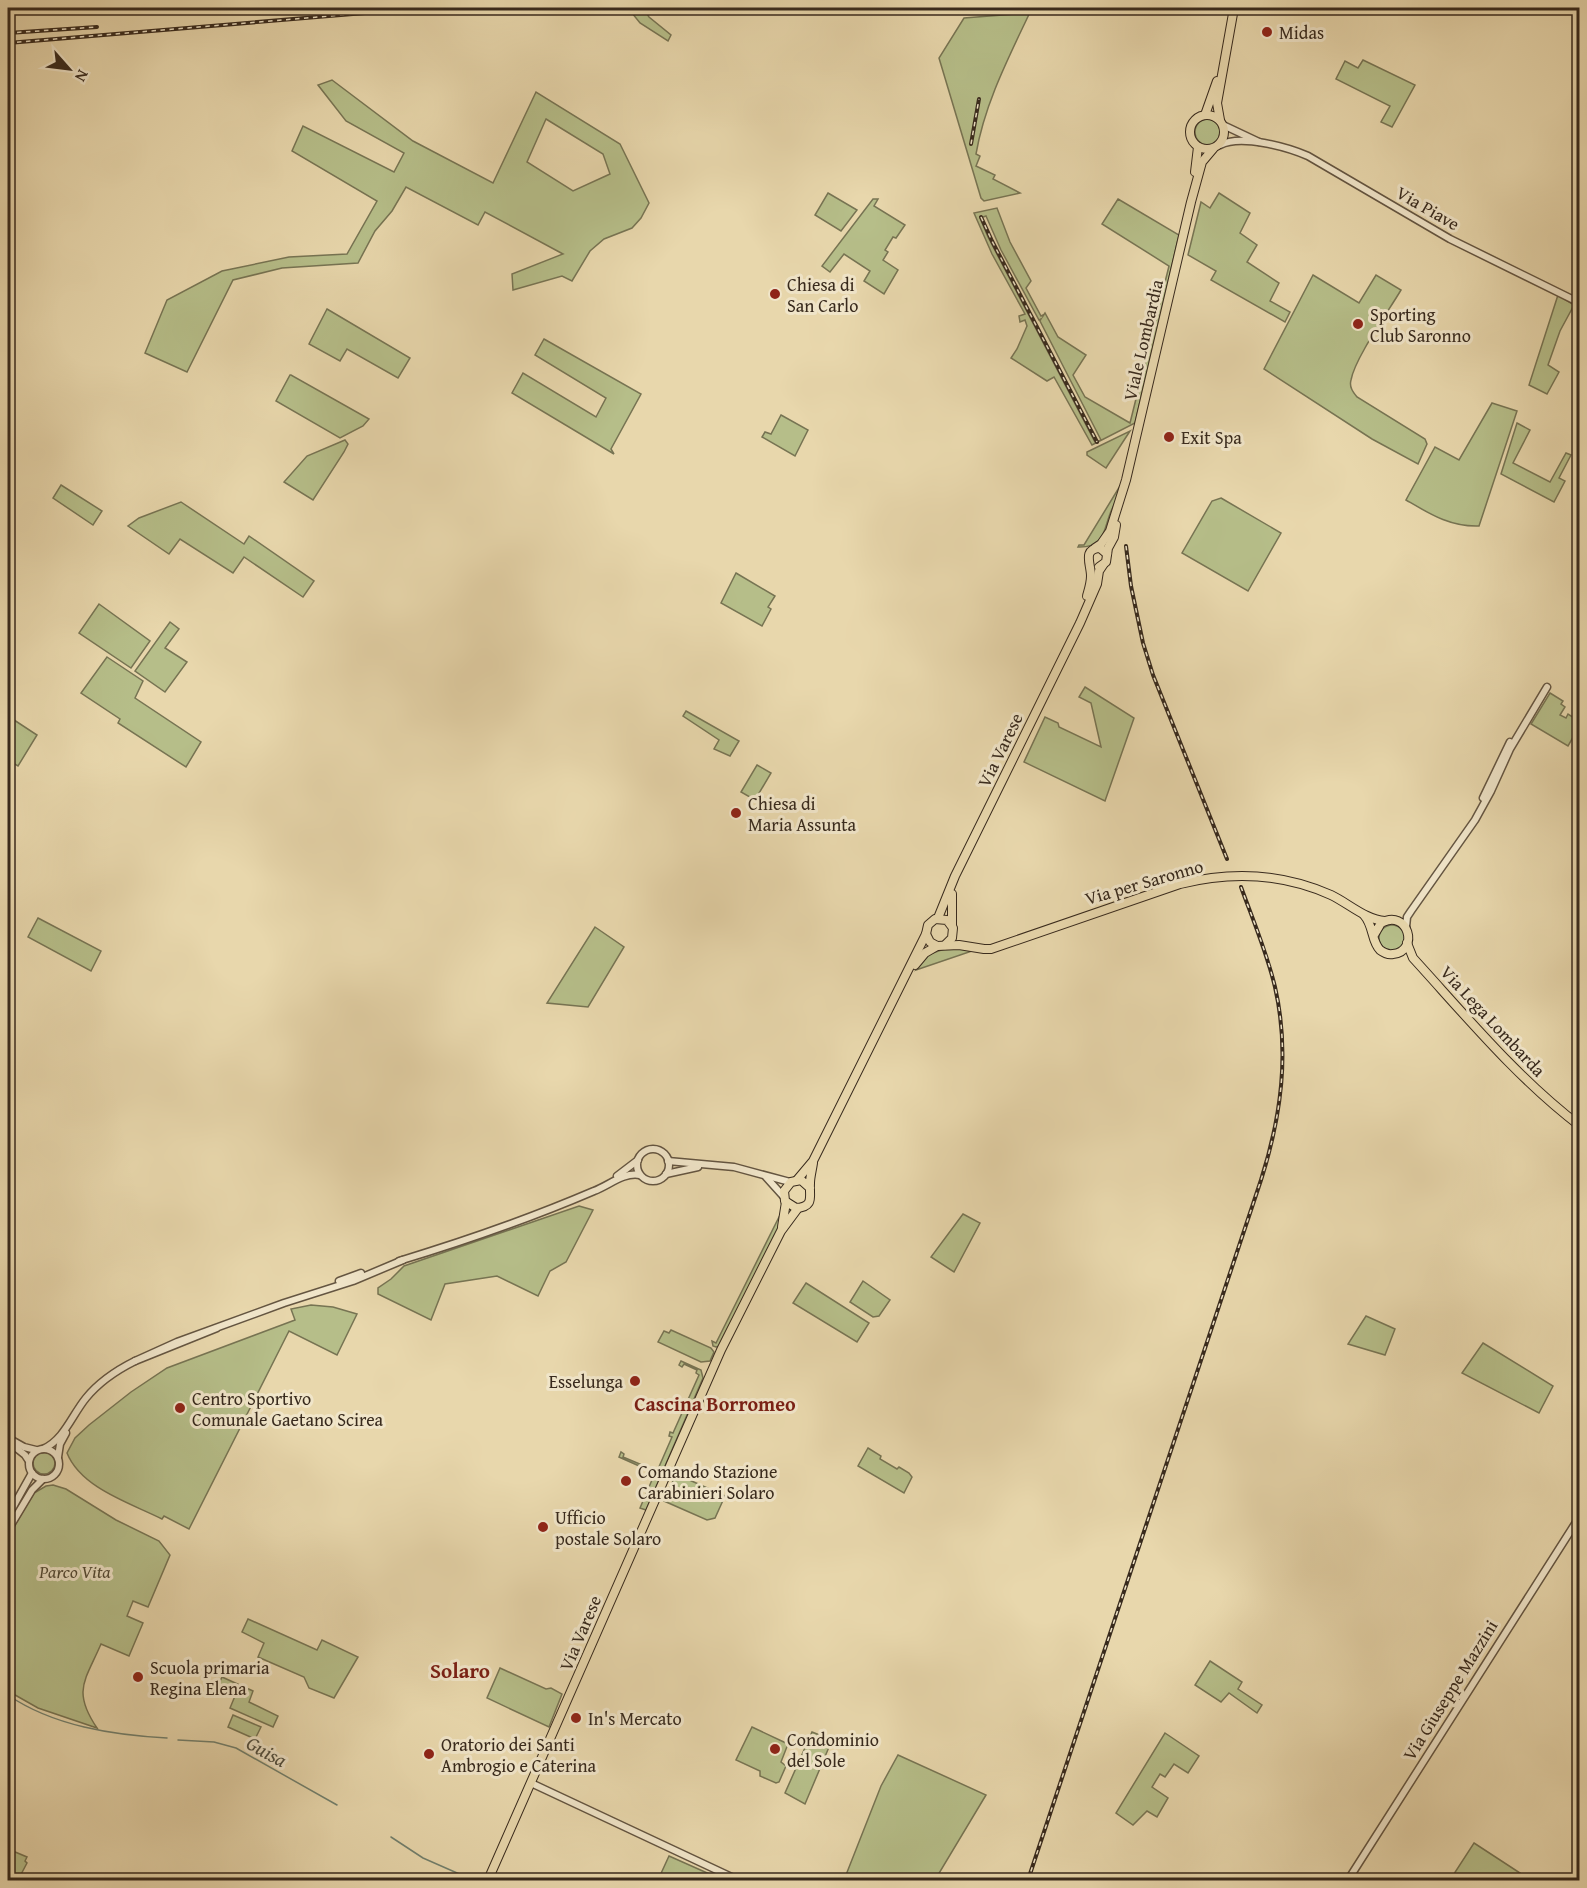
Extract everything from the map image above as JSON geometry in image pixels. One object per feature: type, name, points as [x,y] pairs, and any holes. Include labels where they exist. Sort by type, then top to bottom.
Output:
[{"type":"main road","points":[[1222,123],[1213,116],[1205,115],[1197,118],[1191,127],[1191,138],[1198,147],[1203,149],[1216,147],[1225,135],[1222,123],[1217,103],[1234,8]]},
{"type":"main road","points":[[1205,115],[1226,57]]},
{"type":"main road","name":"Viale Lombardia","points":[[1191,202],[1198,147]]},
{"type":"main road","name":"Viale Lombardia","points":[[1107,554],[1114,537],[1124,485],[1191,202],[1203,162],[1216,147]]},
{"type":"main road","name":"Viale Lombardia","points":[[1095,548],[1110,531],[1124,485]]},
{"type":"main road","points":[[1095,548],[1102,549],[1107,554],[1107,559],[1102,565],[1095,567],[1088,560],[1089,553],[1095,548]]},
{"type":"main road","name":"Via Varese","points":[[1072,637],[1090,586],[1091,572],[1088,560]]},
{"type":"main road","name":"Via Varese","points":[[938,918],[955,876],[1097,584],[1102,565]]},
{"type":"main road","name":"Via per Saronno","points":[[941,945],[991,949],[1140,896],[1180,884],[1223,876],[1252,875],[1290,881],[1332,896],[1379,921],[1389,921]]},
{"type":"main road","name":"Via Varese","points":[[952,927],[951,902],[955,876]]},
{"type":"main road","points":[[1361,912],[1368,919],[1378,948],[1387,954],[1401,954],[1413,958]]},
{"type":"main road","points":[[813,1161],[810,1188],[812,1194],[809,1202],[798,1208],[791,1207],[785,1200],[785,1188],[813,1161],[905,978],[929,924],[938,918],[947,920],[971,946]]},
{"type":"main road","points":[[1374,935],[1379,926],[1389,921],[1400,922],[1406,927],[1407,943],[1395,954]]},
{"type":"main road","points":[[905,978],[925,953],[952,938],[952,927]]},
{"type":"main road","points":[[926,934],[930,942],[941,945]]},
{"type":"main road","name":"Via Lega Lombarda","points":[[1407,943],[1413,958],[1533,1086],[1549,1102],[1580,1126]]},
{"type":"main road","points":[[794,1181],[804,1182],[810,1188]]},
{"type":"main road","name":"Via Varese","points":[[781,1231],[785,1200]]},
{"type":"main road","name":"Via Varese","points":[[488,1881],[721,1350],[781,1231],[798,1208]]},
{"type":"street","name":"Via Piave","points":[[1222,123],[1260,143]]},
{"type":"street","name":"Via Piave","points":[[1216,147],[1234,140],[1298,151],[1450,239],[1580,303]]},
{"type":"street","points":[[1406,927],[1407,917],[1477,815],[1502,756],[1547,687]]},
{"type":"street","points":[[1389,921],[1411,911]]},
{"type":"street","points":[[29,1461],[40,1449],[58,1438],[84,1401],[99,1386],[135,1360],[308,1295],[330,1284],[589,1194],[626,1174],[640,1175],[651,1181],[661,1179],[668,1169],[668,1161],[664,1154],[655,1149],[643,1152],[638,1160],[589,1194]]},
{"type":"street","points":[[638,1160],[637,1167],[640,1175]]},
{"type":"street","points":[[668,1161],[734,1167],[794,1181]]},
{"type":"street","points":[[666,1174],[707,1165]]},
{"type":"street","points":[[766,1176],[785,1200]]},
{"type":"street","points":[[8,1530],[32,1491],[43,1479],[55,1474],[63,1438],[99,1386]]},
{"type":"street","points":[[8,1440],[24,1447],[52,1451],[58,1458]]},
{"type":"street","points":[[8,1440],[25,1455],[32,1473],[8,1516]]},
{"type":"street","points":[[32,1473],[43,1479]]},
{"type":"street","name":"Via Giuseppe Mazzini","points":[[1348,1881],[1580,1516]]},
{"type":"street","points":[[531,1783],[738,1881]]},
{"type":"green space","points":[[628,8],[643,8],[649,17],[671,35],[668,41],[640,23]]},
{"type":"green space","points":[[1032,8],[992,97],[976,154],[980,156],[976,166],[995,175],[993,179],[1020,193],[984,201],[981,198],[939,58],[964,18],[1015,14],[1015,10]]},
{"type":"green space","points":[[1363,60],[1415,85],[1392,127],[1381,122],[1390,106],[1336,79],[1345,61],[1358,68]]},
{"type":"green space","points":[[332,80],[413,141],[493,183],[536,92],[620,144],[649,203],[641,218],[632,228],[604,239],[590,251],[572,281],[562,276],[513,290],[512,274],[563,254],[485,212],[478,225],[406,187],[392,211],[375,231],[358,263],[282,268],[233,280],[187,372],[145,353],[167,300],[222,271],[289,257],[347,254],[377,201],[292,151],[303,126],[394,172],[404,153],[346,121],[318,85]],"holes":[[[546,119],[603,154],[610,174],[573,191],[527,162]]]},
{"type":"green space","points":[[1208,119],[1217,123],[1221,132],[1217,141],[1208,145],[1199,141],[1195,132],[1199,123]]},
{"type":"green space","points":[[828,193],[857,210],[841,231],[815,215]]},
{"type":"green space","points":[[1219,193],[1250,213],[1240,233],[1257,245],[1247,262],[1279,283],[1270,301],[1290,312],[1285,322],[1211,280],[1216,271],[1188,255],[1201,202],[1210,208]]},
{"type":"green space","points":[[873,199],[878,199],[874,206],[905,225],[896,238],[893,237],[885,250],[888,252],[883,260],[898,270],[884,294],[864,281],[870,271],[844,254],[830,272],[822,266]]},
{"type":"green space","points":[[1118,199],[1179,235],[1135,423],[1092,445],[1054,377],[1047,381],[1011,358],[1027,326],[1025,320],[1020,322],[1019,316],[1025,314],[992,254],[974,213],[997,208],[1010,242],[1031,281],[1026,288],[1041,316],[1045,313],[1058,337],[1086,355],[1073,375],[1085,397],[1130,423],[1169,266],[1102,224]],"holes":[[[986,216],[1001,250],[1039,320],[1041,319],[1101,440],[1095,442],[980,218]]]},
{"type":"green space","points":[[1313,275],[1359,303],[1376,275],[1401,290],[1359,360],[1351,385],[1357,397],[1425,439],[1427,444],[1418,464],[1372,439],[1264,369]]},
{"type":"green space","points":[[1558,295],[1574,305],[1560,331],[1548,365],[1559,372],[1547,394],[1529,385]]},
{"type":"green space","points":[[327,309],[410,358],[398,378],[347,349],[340,361],[309,344]]},
{"type":"green space","points":[[544,339],[641,394],[611,449],[614,454],[512,393],[523,373],[596,417],[606,398],[535,355]]},
{"type":"green space","points":[[290,375],[369,419],[363,426],[340,438],[276,401]]},
{"type":"green space","points":[[1492,403],[1517,411],[1479,526],[1449,522],[1406,500],[1435,447],[1459,460]]},
{"type":"green space","points":[[781,415],[808,430],[795,456],[762,437],[765,432],[771,434]]},
{"type":"green space","points":[[1517,423],[1530,430],[1513,463],[1550,482],[1566,453],[1571,455],[1559,478],[1565,481],[1554,502],[1501,474]]},
{"type":"green space","points":[[1130,431],[1106,468],[1087,455],[1087,452]]},
{"type":"green space","points":[[345,440],[348,444],[344,452],[313,500],[284,482],[307,456]]},
{"type":"green space","points":[[61,485],[102,511],[93,525],[53,498]]},
{"type":"green space","points":[[1120,486],[1103,535],[1094,544],[1078,547],[1084,545]]},
{"type":"green space","points":[[1221,498],[1281,533],[1248,591],[1182,553],[1212,501]]},
{"type":"green space","points":[[181,502],[244,544],[249,536],[314,581],[303,597],[244,557],[233,573],[180,539],[169,554],[128,526],[139,518]]},
{"type":"green space","points":[[736,573],[775,596],[768,607],[771,609],[762,626],[721,603]]},
{"type":"green space","points":[[99,604],[150,641],[131,668],[79,633]]},
{"type":"green space","points":[[170,622],[179,629],[165,648],[187,662],[165,692],[135,671]]},
{"type":"green space","points":[[107,657],[143,681],[135,698],[201,742],[186,767],[118,723],[120,719],[81,693]]},
{"type":"green space","points":[[1085,687],[1134,718],[1105,801],[1024,762],[1045,717],[1058,723],[1059,727],[1101,747],[1091,703],[1079,697]]},
{"type":"green space","points":[[1550,693],[1563,701],[1561,704],[1565,707],[1560,715],[1566,718],[1568,714],[1579,721],[1579,727],[1568,746],[1531,724]]},
{"type":"green space","points":[[686,711],[739,741],[730,756],[714,749],[719,740],[683,716]]},
{"type":"green space","points":[[8,716],[37,735],[18,766],[8,760]]},
{"type":"green space","points":[[757,765],[771,773],[755,800],[741,792]]},
{"type":"green space","points":[[38,918],[101,951],[91,971],[28,937]]},
{"type":"green space","points":[[1392,925],[1401,929],[1405,938],[1401,947],[1392,951],[1383,947],[1379,938],[1383,929]]},
{"type":"green space","points":[[595,927],[624,947],[588,1007],[547,1003]]},
{"type":"green space","points":[[950,947],[972,951],[916,970],[927,955]]},
{"type":"green space","points":[[579,1206],[593,1210],[566,1262],[550,1271],[538,1296],[497,1276],[445,1284],[431,1320],[378,1294],[378,1288],[404,1266]]},
{"type":"green space","points":[[783,1209],[783,1218],[776,1235],[720,1346],[713,1346],[712,1341],[716,1343]]},
{"type":"green space","points":[[963,1214],[980,1223],[954,1272],[931,1257]]},
{"type":"green space","points":[[863,1281],[890,1300],[879,1316],[873,1317],[850,1302]]},
{"type":"green space","points":[[806,1283],[869,1323],[857,1342],[793,1303]]},
{"type":"green space","name":"Centro Sportivo Comunale Gaetano Scirea","points":[[311,1305],[333,1307],[357,1314],[337,1355],[289,1331],[189,1529],[164,1516],[162,1519],[108,1493],[83,1476],[74,1465],[67,1453],[75,1438],[131,1392],[167,1368],[295,1320],[291,1309]]},
{"type":"green space","points":[[1366,1316],[1395,1329],[1385,1355],[1348,1344]]},
{"type":"green space","points":[[671,1330],[711,1348],[714,1352],[710,1361],[701,1362],[658,1342],[664,1331],[669,1333]]},
{"type":"green space","points":[[1483,1343],[1553,1386],[1539,1413],[1462,1373]]},
{"type":"green space","points":[[681,1361],[701,1370],[703,1378],[646,1510],[640,1508],[655,1473],[619,1457],[621,1452],[624,1454],[623,1457],[654,1470],[658,1469],[672,1437],[669,1436],[670,1432],[673,1433],[699,1375],[696,1373],[697,1370],[684,1364],[682,1367],[679,1365]]},
{"type":"green space","points":[[868,1448],[881,1456],[880,1459],[909,1473],[912,1477],[904,1493],[858,1466]]},
{"type":"green space","points":[[40,1452],[48,1452],[55,1459],[55,1467],[48,1474],[40,1474],[33,1467],[33,1459]]},
{"type":"green space","points":[[676,1474],[725,1496],[715,1518],[707,1520],[664,1501]]},
{"type":"green space","name":"Parco Vita","points":[[53,1485],[66,1489],[116,1520],[159,1541],[170,1555],[148,1607],[133,1601],[127,1616],[143,1623],[129,1656],[101,1644],[86,1677],[83,1695],[89,1715],[97,1728],[38,1708],[8,1691],[8,1536],[34,1493]]},
{"type":"green space","points":[[248,1619],[317,1650],[322,1640],[358,1657],[334,1698],[309,1688],[304,1677],[258,1657],[264,1643],[242,1632]]},
{"type":"green space","points":[[1210,1661],[1242,1682],[1238,1689],[1262,1705],[1257,1713],[1229,1693],[1221,1702],[1195,1685]]},
{"type":"green space","points":[[500,1668],[562,1694],[549,1727],[487,1698]]},
{"type":"green space","points":[[222,1677],[253,1691],[249,1702],[278,1716],[273,1727],[230,1708],[235,1696],[217,1688]]},
{"type":"green space","points":[[233,1715],[261,1727],[255,1739],[228,1727]]},
{"type":"green space","points":[[752,1727],[788,1744],[781,1762],[786,1766],[779,1782],[776,1783],[760,1776],[760,1771],[736,1760]]},
{"type":"green space","points":[[812,1732],[832,1740],[805,1804],[785,1793]]},
{"type":"green space","points":[[1165,1733],[1199,1756],[1188,1773],[1174,1764],[1165,1777],[1160,1774],[1152,1787],[1168,1798],[1157,1817],[1147,1811],[1133,1825],[1116,1813]]},
{"type":"green space","points":[[898,1755],[986,1795],[935,1880],[844,1880],[881,1786]]},
{"type":"green space","points":[[1474,1843],[1520,1873],[1515,1880],[1450,1880]]},
{"type":"green space","points":[[8,1849],[27,1857],[25,1861],[27,1863],[18,1880],[8,1880]]},
{"type":"green space","points":[[669,1856],[723,1880],[658,1880]]},
{"type":"waterway","name":"Guisa","points":[[8,1695],[44,1714],[84,1727],[167,1738]]},
{"type":"waterway","name":"Guisa","points":[[178,1740],[214,1742],[236,1748],[337,1805]]},
{"type":"waterway","name":"Guisa","points":[[391,1837],[423,1858],[473,1880]]},
{"type":"railway","points":[[8,43],[425,8]]},
{"type":"railway","points":[[8,33],[97,27]]},
{"type":"railway","points":[[971,144],[979,99]]},
{"type":"railway","points":[[981,217],[1097,442]]},
{"type":"railway","points":[[1126,546],[1131,586],[1143,643],[1153,675],[1227,859]]},
{"type":"railway","points":[[1028,1880],[1261,1180],[1274,1133],[1281,1085],[1280,1012],[1268,962],[1241,887]]},
{"type":"place","name":"Midas","points":[[1267,32]]},
{"type":"place","name":"Chiesa di San Carlo","points":[[775,294]]},
{"type":"place","name":"Sporting Club Saronno","points":[[1358,324]]},
{"type":"place","name":"Exit Spa","points":[[1169,437]]},
{"type":"place","name":"Chiesa di Maria Assunta","points":[[736,813]]},
{"type":"place","name":"Esselunga","points":[[635,1381]]},
{"type":"place","name":"Centro Sportivo Comunale Gaetano Scirea","points":[[180,1408]]},
{"type":"place","name":"Comando Stazione Carabinieri Solaro","points":[[626,1481]]},
{"type":"place","name":"Ufficio postale Solaro","points":[[543,1527]]},
{"type":"place","name":"Scuola primaria Regina Elena","points":[[138,1677]]},
{"type":"place","name":"In's Mercato","points":[[576,1718]]},
{"type":"place","name":"Condominio del Sole","points":[[775,1749]]},
{"type":"place","name":"Oratorio dei Santi Ambrogio e Caterina","points":[[429,1754]]},
{"type":"district","name":"Cascina Borromeo","points":[[715,1403]]},
{"type":"district","name":"Solaro","points":[[460,1670]]}]
